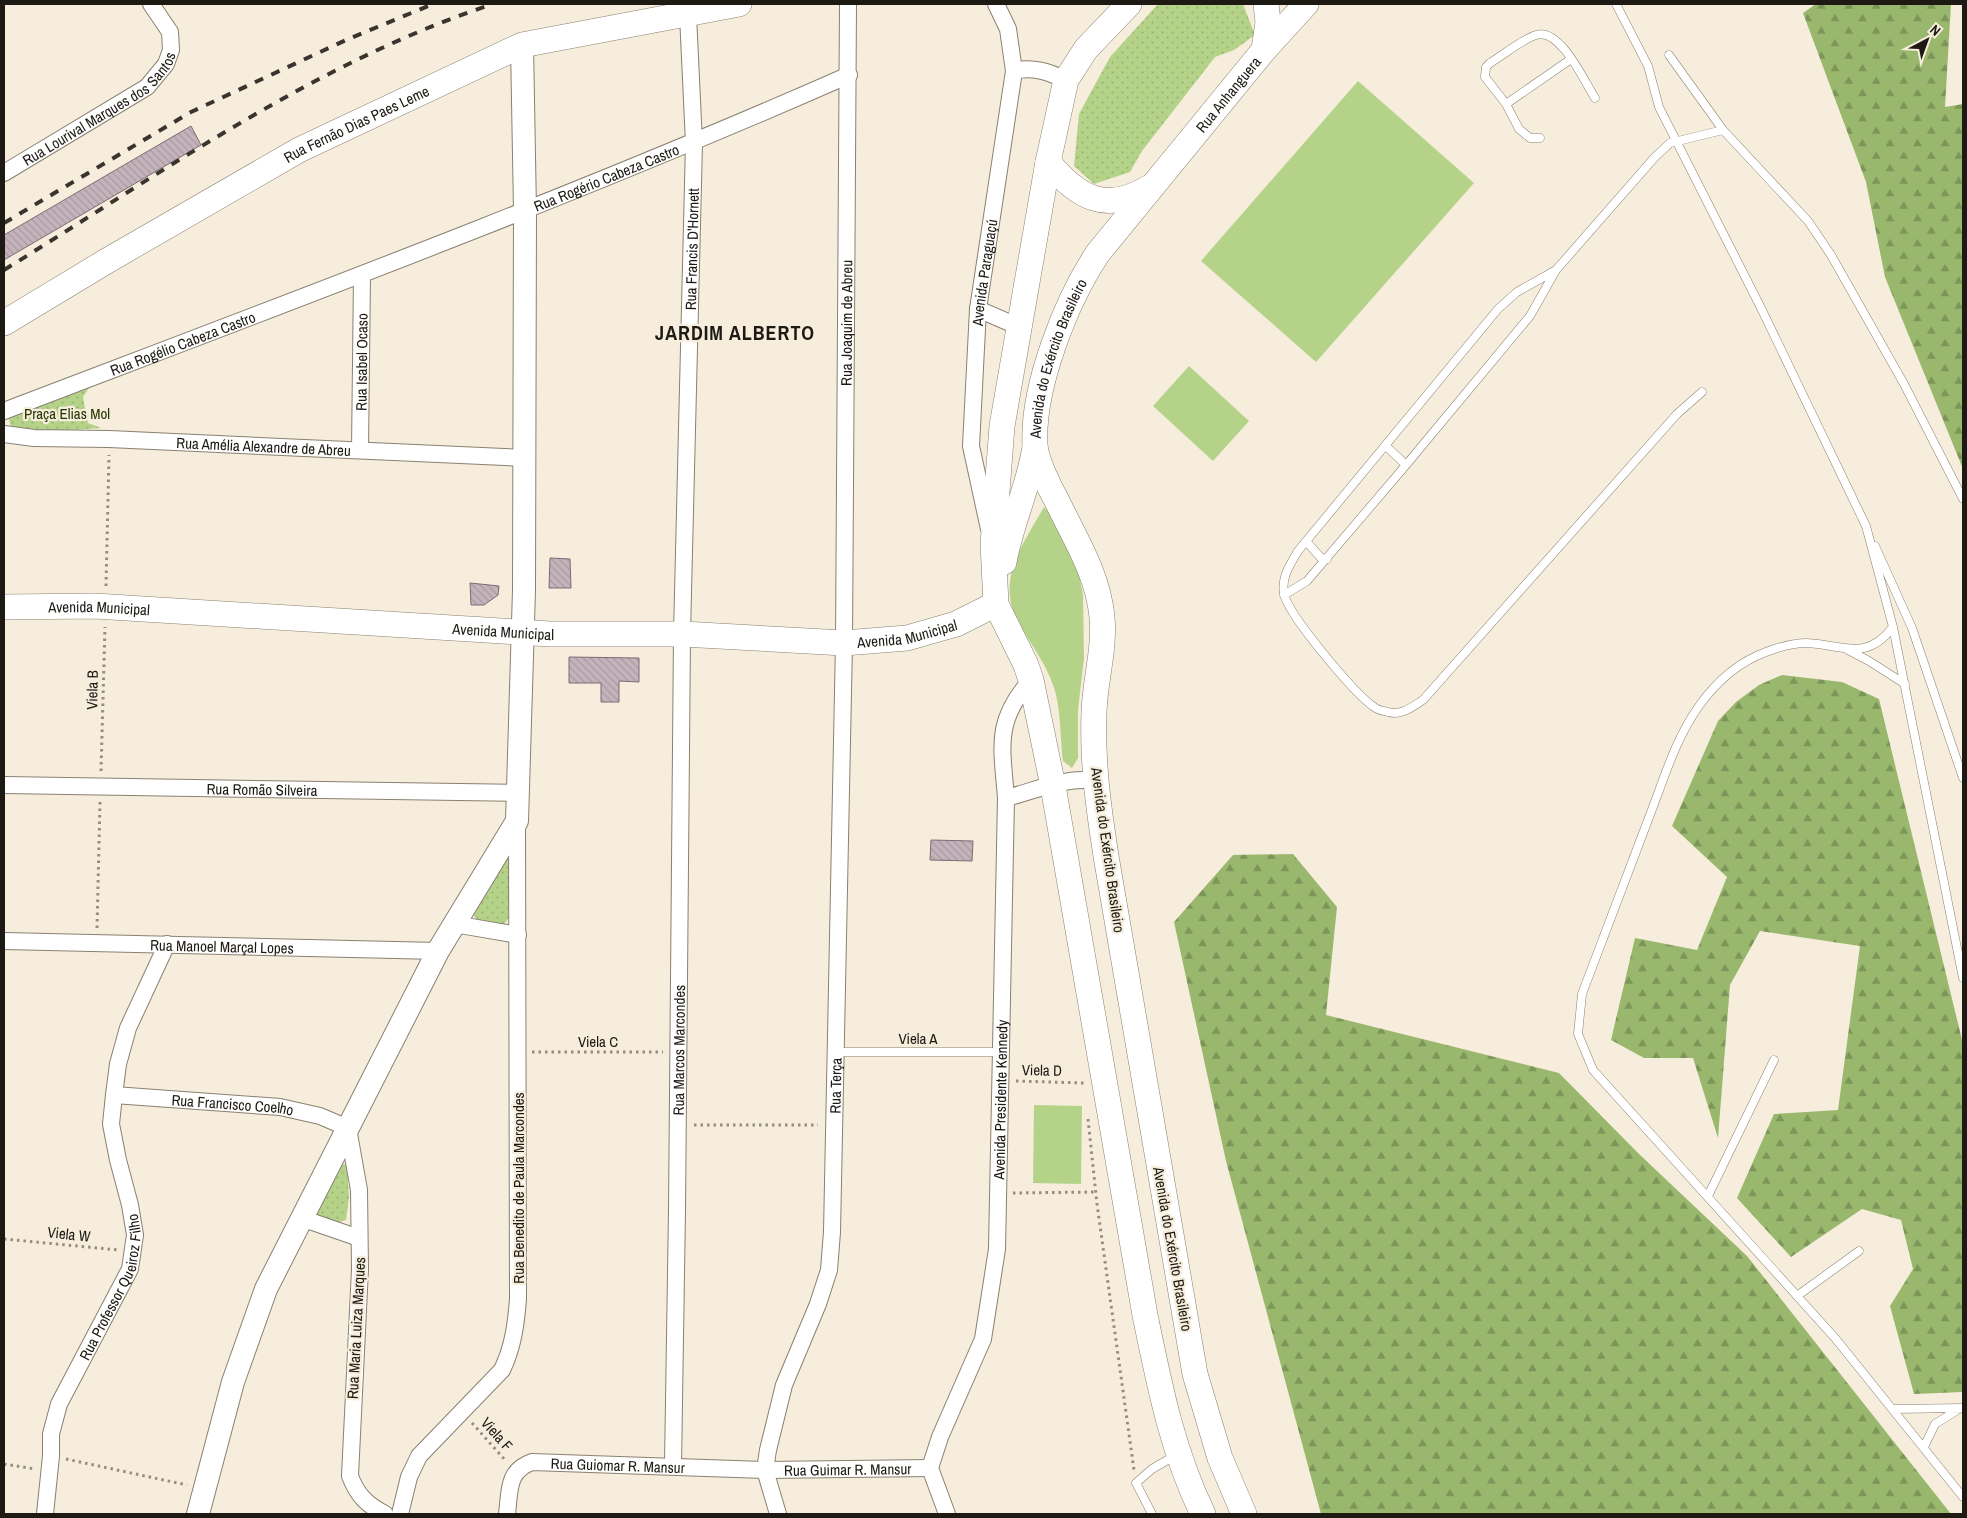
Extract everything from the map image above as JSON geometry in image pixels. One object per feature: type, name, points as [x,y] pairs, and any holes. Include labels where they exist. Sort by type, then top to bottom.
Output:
[{"type":"main road","name":"Rua Fernão Dias Paes Leme","points":[[4,323],[104,262],[299,150],[522,45],[739,4]]},
{"type":"main road","points":[[1129,4],[1086,49],[1066,80],[1048,162],[1002,426],[992,544],[996,604],[1026,665],[1031,680],[1053,786],[1145,1315],[1162,1395],[1178,1454],[1203,1514]]},
{"type":"main road","points":[[1264,50],[1268,22],[1266,4]]},
{"type":"main road","name":"Rua Anhanguera","points":[[1152,186],[1264,50],[1306,4]]},
{"type":"main road","points":[[198,1514],[206,1490],[233,1382],[266,1289],[438,951],[517,821],[521,631],[524,590],[525,211],[522,45]]},
{"type":"main road","points":[[1048,162],[1064,180],[1089,197],[1104,200],[1131,198],[1152,186]]},
{"type":"main road","name":"Avenida do Exército Brasileiro","points":[[1152,186],[1098,253],[1070,300],[1042,389],[1036,415],[1035,447],[1056,501],[1088,564],[1099,600],[1102,636],[1094,711],[1095,781],[1176,1275],[1195,1374],[1220,1458],[1244,1514]]},
{"type":"main road","points":[[996,604],[1008,540],[1028,483],[1035,447]]},
{"type":"main road","name":"Avenida Municipal","points":[[4,606],[105,606],[550,634],[682,634],[844,643],[908,638],[956,624],[996,604]]},
{"type":"street","name":"Rua Lourival Marques dos Santos","points":[[4,173],[146,87],[166,64],[171,50],[170,32],[150,4]]},
{"type":"street","name":"Rua Joaquim de Abreu","points":[[844,643],[850,75],[848,4]]},
{"type":"street","name":"Avenida Paraguaçú","points":[[992,544],[971,446],[978,309],[1014,70],[1008,29],[996,4]]},
{"type":"street","name":"Rua Francis D'Hornett","points":[[682,634],[694,143],[688,14]]},
{"type":"street","points":[[1014,70],[1025,68],[1039,70],[1066,80]]},
{"type":"street","name":"Rua Rogério Cabeza Castro","points":[[362,274],[694,143],[850,75]]},
{"type":"street","name":"Rua Rogélio Cabeza Castro","points":[[6,410],[362,274]]},
{"type":"street","name":"Rua Isabel Ocaso","points":[[360,450],[362,274]]},
{"type":"street","points":[[978,309],[1019,327]]},
{"type":"street","name":"Rua Amélia Alexandre de Abreu","points":[[7,432],[34,438],[109,439],[524,458]]},
{"type":"street","name":"Rua Marcos Marcondes","points":[[672,1465],[679,1052],[682,634]]},
{"type":"street","name":"Rua Terça","points":[[778,1514],[765,1470],[773,1426],[784,1385],[818,1304],[829,1270],[834,1125],[844,643]]},
{"type":"street","name":"Avenida Presidente Kennedy","points":[[930,1468],[940,1437],[983,1339],[996,1249],[1006,798],[1002,735],[1007,716],[1016,696],[1031,680]]},
{"type":"street","points":[[1006,798],[1053,786],[1068,780],[1082,778],[1095,781]]},
{"type":"street","name":"Rua Romão Silveira","points":[[4,785],[519,793]]},
{"type":"street","name":"Rua Benedito de Paula Marcondes","points":[[400,1514],[409,1477],[419,1456],[502,1370],[510,1352],[516,1326],[518,1299],[517,821]]},
{"type":"street","points":[[454,924],[518,935]]},
{"type":"street","name":"Rua Manoel Marçal Lopes","points":[[4,941],[438,951]]},
{"type":"street","name":"Rua Professor Queiroz Filho","points":[[44,1514],[50,1463],[51,1434],[59,1404],[130,1269],[135,1235],[111,1124],[114,1095],[118,1064],[128,1028],[167,944]]},
{"type":"street","name":"Rua Francisco Coelho","points":[[114,1095],[280,1107],[320,1116],[348,1128]]},
{"type":"street","name":"Rua Maria Luiza Marques","points":[[348,1128],[359,1190],[359,1238],[350,1476],[356,1493],[373,1508],[385,1514]]},
{"type":"street","points":[[301,1218],[359,1238]]},
{"type":"street","name":"Rua Guiomar R. Mansur","points":[[516,1472],[519,1466],[532,1462],[672,1465],[765,1470]]},
{"type":"street","points":[[930,1468],[947,1514]]},
{"type":"street","name":"Rua Guimar R. Mansur","points":[[765,1470],[930,1468]]},
{"type":"street","points":[[507,1514],[512,1478],[516,1472]]},
{"type":"lane","points":[[1616,4],[1648,66],[1659,107],[1766,317],[1866,526],[1912,628],[1963,778]]},
{"type":"lane","points":[[1540,138],[1530,138],[1519,129],[1506,104],[1485,77],[1486,67],[1490,63],[1536,34],[1548,34],[1559,41],[1595,98]]},
{"type":"lane","points":[[1669,55],[1723,130],[1808,221],[1831,255],[1904,384],[1963,499]]},
{"type":"lane","points":[[1506,104],[1571,59]]},
{"type":"lane","points":[[1284,595],[1307,581],[1406,466],[1530,316],[1556,270],[1654,157],[1670,143],[1723,130]]},
{"type":"lane","points":[[1556,270],[1517,292],[1498,309],[1306,541],[1287,569],[1283,582],[1284,595],[1296,618],[1374,708],[1390,713],[1406,710],[1423,700],[1677,414],[1702,392]]},
{"type":"lane","points":[[1386,446],[1406,466]]},
{"type":"lane","points":[[1866,526],[1893,627],[1963,978]]},
{"type":"lane","points":[[1306,541],[1321,558],[1327,559]]},
{"type":"lane","points":[[1893,627],[1880,642],[1872,646],[1846,649],[1806,643],[1784,646],[1765,652],[1728,674],[1698,707],[1673,754],[1582,994],[1578,1034],[1592,1070],[1835,1338],[1963,1497]]},
{"type":"lane","points":[[1846,649],[1869,660],[1905,684]]},
{"type":"lane","name":"Viela A","points":[[835,1052],[1001,1052]]},
{"type":"lane","points":[[1708,1196],[1774,1060]]},
{"type":"lane","points":[[1797,1296],[1859,1251]]},
{"type":"lane","points":[[1893,1408],[1962,1408]]},
{"type":"lane","points":[[1924,1447],[1935,1424],[1962,1408]]},
{"type":"lane","points":[[1152,1514],[1136,1483],[1152,1469],[1178,1454]]},
{"type":"path","name":"Viela B","points":[[97,942],[109,439]]},
{"type":"path","name":"Viela C","points":[[518,1053],[679,1052]]},
{"type":"path","name":"Viela D","points":[[1000,1081],[1084,1082],[1085,1091]]},
{"type":"path","points":[[1087,1110],[1096,1192],[1136,1483]]},
{"type":"path","points":[[678,1124],[834,1125]]},
{"type":"path","points":[[998,1194],[1096,1192]]},
{"type":"path","name":"Viela W","points":[[4,1239],[132,1251]]},
{"type":"path","name":"Viela F","points":[[462,1411],[516,1472]]},
{"type":"path","points":[[4,1464],[50,1463],[206,1490]]},
{"type":"green space","points":[[1158,4],[1243,4],[1255,35],[1234,50],[1215,57],[1142,151],[1130,172],[1094,184],[1074,166],[1079,114],[1110,57]]},
{"type":"green space","points":[[1816,4],[1951,4],[1945,107],[1963,104],[1963,469],[1885,277],[1866,182],[1803,13]]},
{"type":"green space","points":[[1358,81],[1474,183],[1316,362],[1201,261]]},
{"type":"green space","points":[[1189,366],[1249,421],[1213,461],[1153,406]]},
{"type":"green space","name":"Praça Elias Mol","points":[[91,385],[83,397],[88,423],[101,428],[44,432],[12,430],[8,416]]},
{"type":"green space","points":[[1044,507],[1051,514],[1077,564],[1083,595],[1084,658],[1078,710],[1078,758],[1072,768],[1063,761],[1056,693],[1043,663],[1022,629],[1014,612],[1010,596],[1013,566],[1019,551]]},
{"type":"green space","points":[[1782,675],[1842,682],[1879,699],[1963,1044],[1963,1392],[1914,1394],[1890,1306],[1913,1269],[1901,1220],[1862,1209],[1791,1257],[1737,1198],[1774,1114],[1838,1110],[1860,946],[1760,931],[1730,985],[1718,1138],[1693,1058],[1644,1058],[1611,1040],[1635,938],[1697,950],[1727,877],[1672,826],[1718,721],[1736,702],[1759,685]]},
{"type":"green space","points":[[509,852],[511,860],[508,919],[502,927],[479,924],[473,914]]},
{"type":"green space","points":[[1293,854],[1337,907],[1326,1015],[1559,1073],[1639,1154],[1747,1256],[1951,1514],[1321,1514],[1226,1161],[1174,922],[1233,855]]},
{"type":"green space","points":[[1034,1105],[1082,1106],[1081,1184],[1033,1183]]},
{"type":"green space","points":[[345,1164],[347,1167],[349,1197],[346,1220],[333,1224],[315,1216],[341,1165]]},
{"type":"building","points":[[191,126],[201,145],[4,260],[4,235]]},
{"type":"building","points":[[550,558],[570,559],[571,588],[549,588]]},
{"type":"building","points":[[470,583],[499,586],[498,595],[484,605],[471,605]]},
{"type":"building","points":[[569,657],[639,658],[639,682],[619,681],[619,702],[601,702],[601,683],[569,683]]},
{"type":"building","points":[[931,840],[973,841],[972,861],[930,860]]},
{"type":"railway","points":[[4,223],[191,112],[346,40],[433,4]]},
{"type":"railway","points":[[4,270],[241,122],[303,88],[365,56],[428,28],[493,4]]},
{"type":"district","name":"JARDIM ALBERTO","points":[[735,332]]}]
